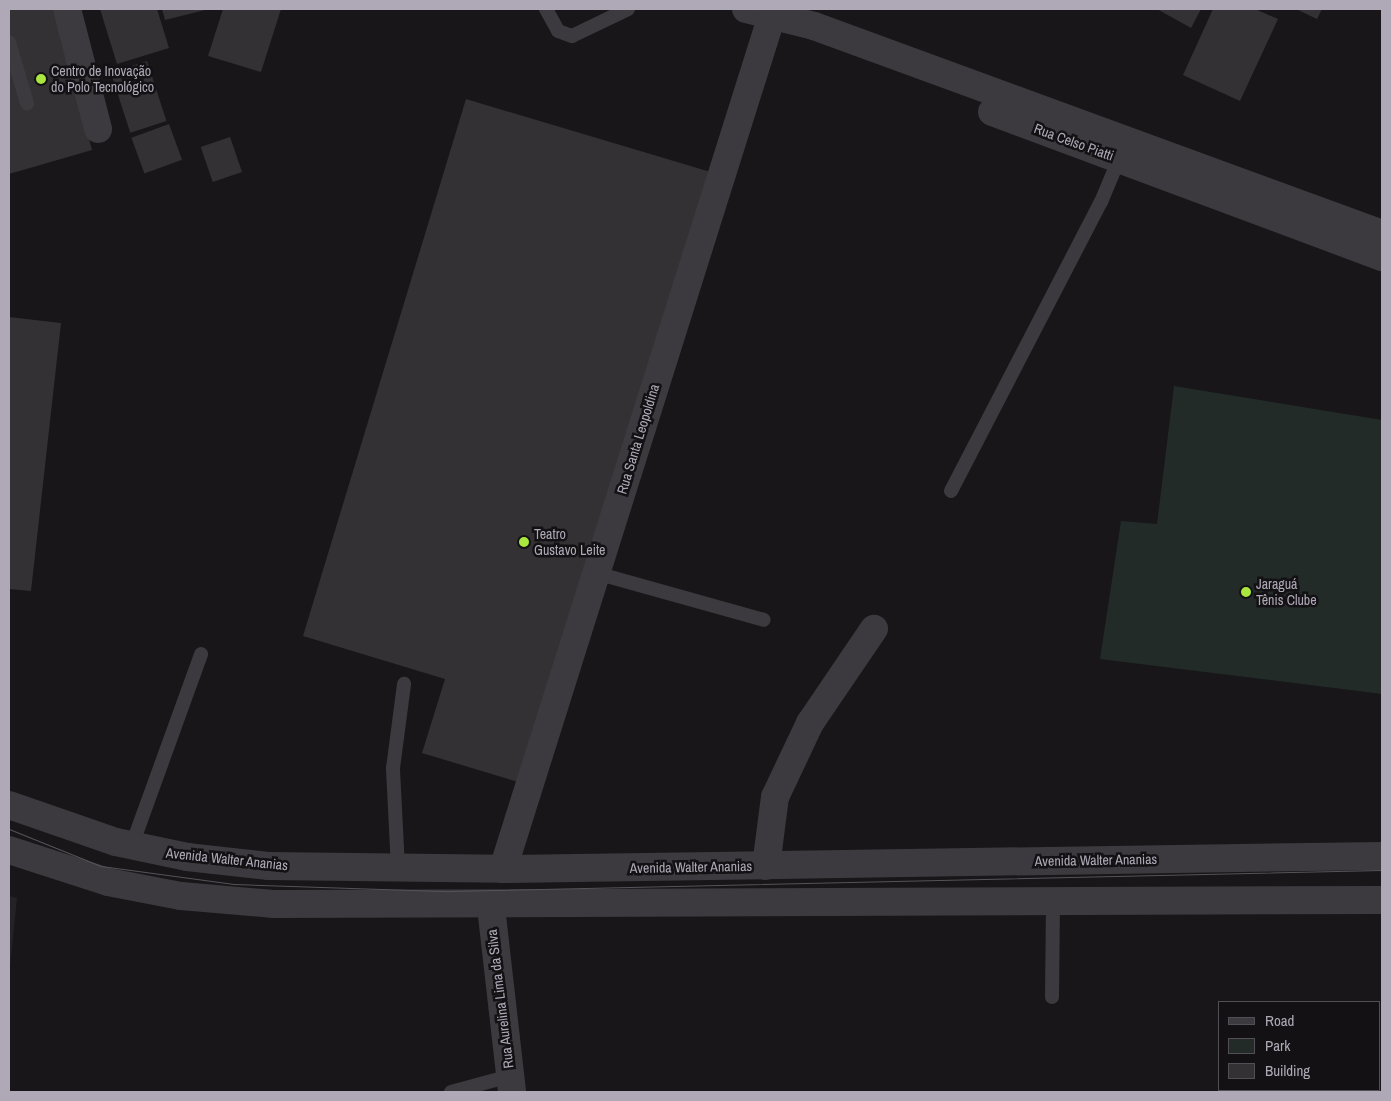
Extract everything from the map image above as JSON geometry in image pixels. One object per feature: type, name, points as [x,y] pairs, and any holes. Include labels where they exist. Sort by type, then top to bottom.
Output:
[{"type":"street","points":[[67,9],[98,129]]},
{"type":"street","name":"Rua Celso Piatti","points":[[764,12],[809,43],[1382,257]]},
{"type":"street","name":"Rua Celso Piatti","points":[[764,12],[814,26],[1382,234]]},
{"type":"street","name":"Rua Santa Leopoldina","points":[[503,869],[596,573],[764,12]]},
{"type":"street","points":[[766,866],[774,797],[810,723],[874,629]]},
{"type":"street","name":"Avenida Walter Ananias","points":[[9,805],[132,846],[268,866],[503,869],[1382,856]]},
{"type":"street","points":[[9,850],[108,882],[180,896],[274,904],[491,907],[1382,900]]},
{"type":"street","name":"Rua Aurelina Lima da Silva","points":[[491,907],[512,1088]]},
{"type":"lane","points":[[546,9],[558,31],[572,36],[628,9]]},
{"type":"lane","points":[[9,42],[27,103]]},
{"type":"lane","points":[[951,491],[1101,202],[1119,159]]},
{"type":"lane","points":[[596,573],[764,620]]},
{"type":"lane","points":[[132,846],[201,654]]},
{"type":"lane","points":[[398,868],[393,768],[404,684]]},
{"type":"lane","points":[[1052,997],[1053,903]]},
{"type":"lane","points":[[451,1092],[512,1088]]},
{"type":"shaded area","points":[[9,896],[17,898],[9,976]]},
{"type":"green space","name":"Jaraguá Tênis Clube","points":[[1174,386],[1382,420],[1382,694],[1100,659],[1121,521],[1157,524]]},
{"type":"building","name":"Centro de Inovação do Polo Tecnológico","points":[[9,9],[54,9],[92,150],[9,174]]},
{"type":"building","points":[[100,9],[157,9],[169,48],[117,64]]},
{"type":"building","points":[[162,9],[204,9],[205,10],[165,20]]},
{"type":"building","points":[[223,9],[281,9],[261,72],[208,56]]},
{"type":"building","points":[[1157,9],[1201,9],[1191,28]]},
{"type":"building","points":[[1213,9],[1255,9],[1278,19],[1240,101],[1183,75]]},
{"type":"building","points":[[1296,9],[1322,9],[1317,19]]},
{"type":"building","points":[[147,61],[166,121],[130,133],[111,73]]},
{"type":"building","points":[[466,99],[714,173],[528,785],[422,753],[445,679],[303,636]]},
{"type":"building","points":[[169,124],[182,160],[144,173],[131,138]]},
{"type":"building","points":[[230,137],[242,172],[213,182],[201,147]]},
{"type":"building","points":[[9,317],[61,323],[31,591],[9,589]]},
{"type":"tram line","points":[[9,829],[101,866],[234,884],[449,891],[1382,870]]},
{"type":"place","name":"Centro de Inovação do Polo Tecnológico","points":[[41,79]]},
{"type":"place","name":"Teatro Gustavo Leite","points":[[524,542]]},
{"type":"place","name":"Jaraguá Tênis Clube","points":[[1246,592]]}]
